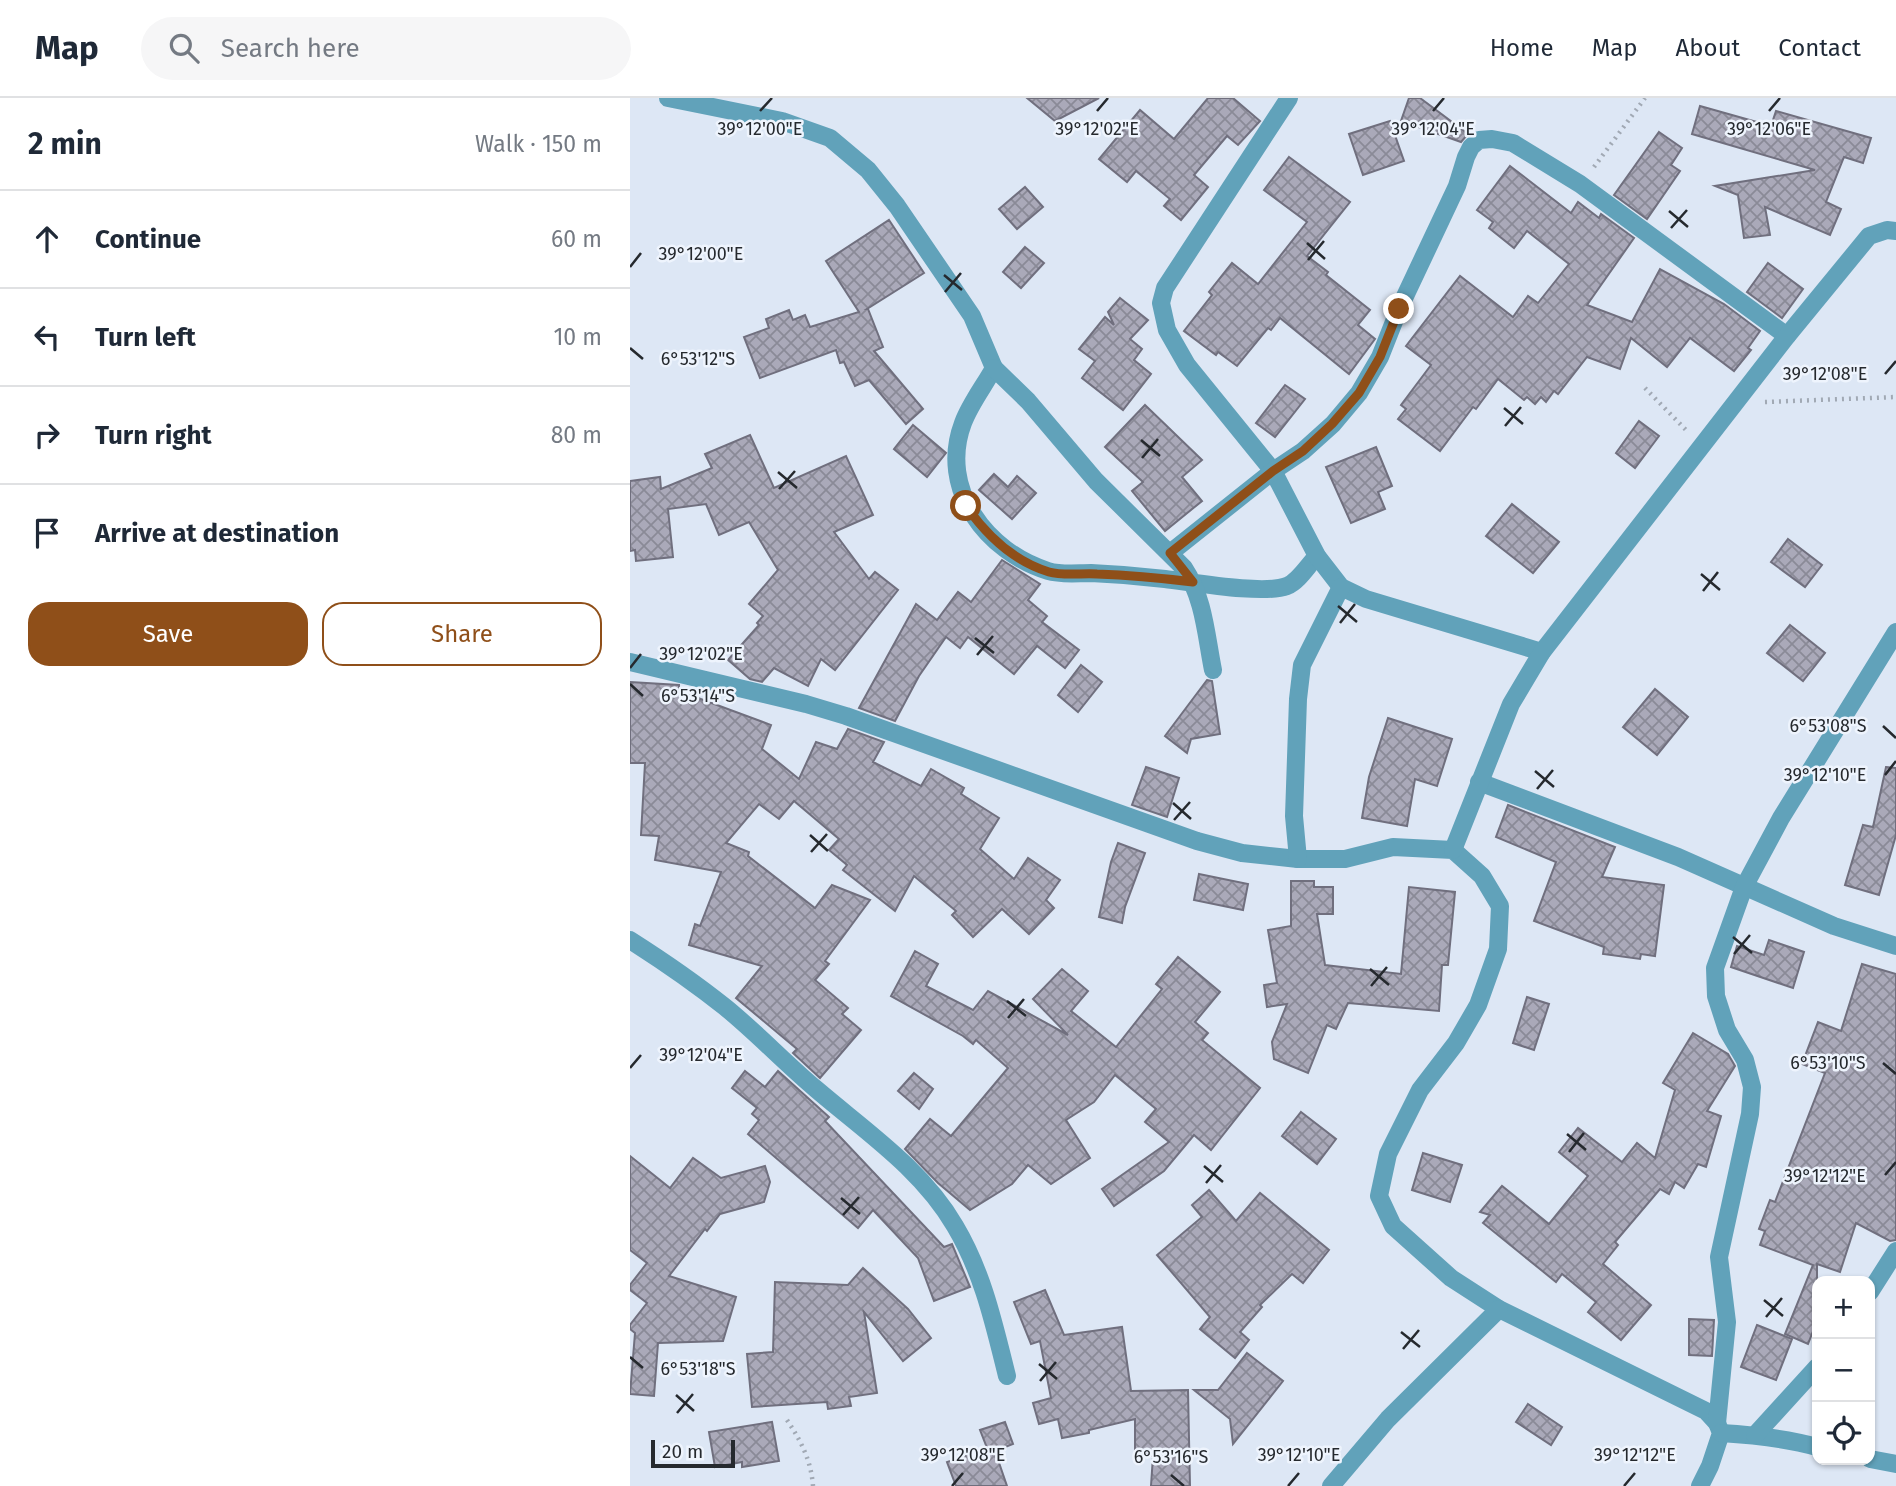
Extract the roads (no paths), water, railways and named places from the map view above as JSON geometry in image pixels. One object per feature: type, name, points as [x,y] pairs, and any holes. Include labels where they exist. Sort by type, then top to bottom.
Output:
[{"type":"street","points":[[668,98],[782,121],[830,138],[868,170],[897,206],[972,316],[994,368],[1035,410],[1096,481],[1170,553],[1193,582],[1203,616],[1213,670]]},
{"type":"street","points":[[1289,98],[1172,274],[1161,303],[1167,330],[1187,365],[1273,471],[1317,556],[1341,587],[1366,599],[1542,652]]},
{"type":"street","points":[[1170,553],[1273,471],[1303,451],[1332,424],[1359,393],[1380,357],[1399,309],[1443,217],[1471,147],[1479,140],[1492,139],[1513,143],[1580,184],[1787,336]]},
{"type":"street","points":[[1453,850],[1511,704],[1542,652],[1787,336],[1869,236],[1887,230],[1896,231]]},
{"type":"street","points":[[994,368],[963,421],[957,457],[959,485],[966,506],[982,528],[998,545],[1025,562],[1051,572],[1117,575],[1253,589],[1287,586],[1317,556]]},
{"type":"street","points":[[1298,859],[1294,816],[1302,665],[1341,587]]},
{"type":"street","points":[[1700,1486],[1718,1448],[1727,1322],[1719,1256],[1750,1114],[1752,1087],[1745,1060],[1727,1030],[1716,996],[1715,968],[1744,887],[1781,818],[1896,632]]},
{"type":"street","points":[[630,662],[846,716],[1197,841],[1241,853],[1298,859],[1345,859],[1393,847],[1453,850],[1482,876],[1500,906],[1498,949],[1478,1005],[1456,1043],[1420,1090],[1388,1154],[1379,1196],[1392,1226],[1451,1278],[1499,1309],[1706,1411],[1719,1428],[1812,1446]]},
{"type":"street","points":[[1479,782],[1678,857],[1834,926],[1896,946]]},
{"type":"street","points":[[630,940],[678,971],[727,1009],[900,1159],[925,1185],[954,1224],[973,1259],[992,1312],[1007,1376]]},
{"type":"street","points":[[1875,1288],[1889,1275],[1896,1251]]},
{"type":"street","points":[[1331,1486],[1388,1419],[1499,1309]]},
{"type":"street","points":[[1755,1435],[1812,1372]]},
{"type":"street","points":[[1875,1460],[1896,1464]]}]
